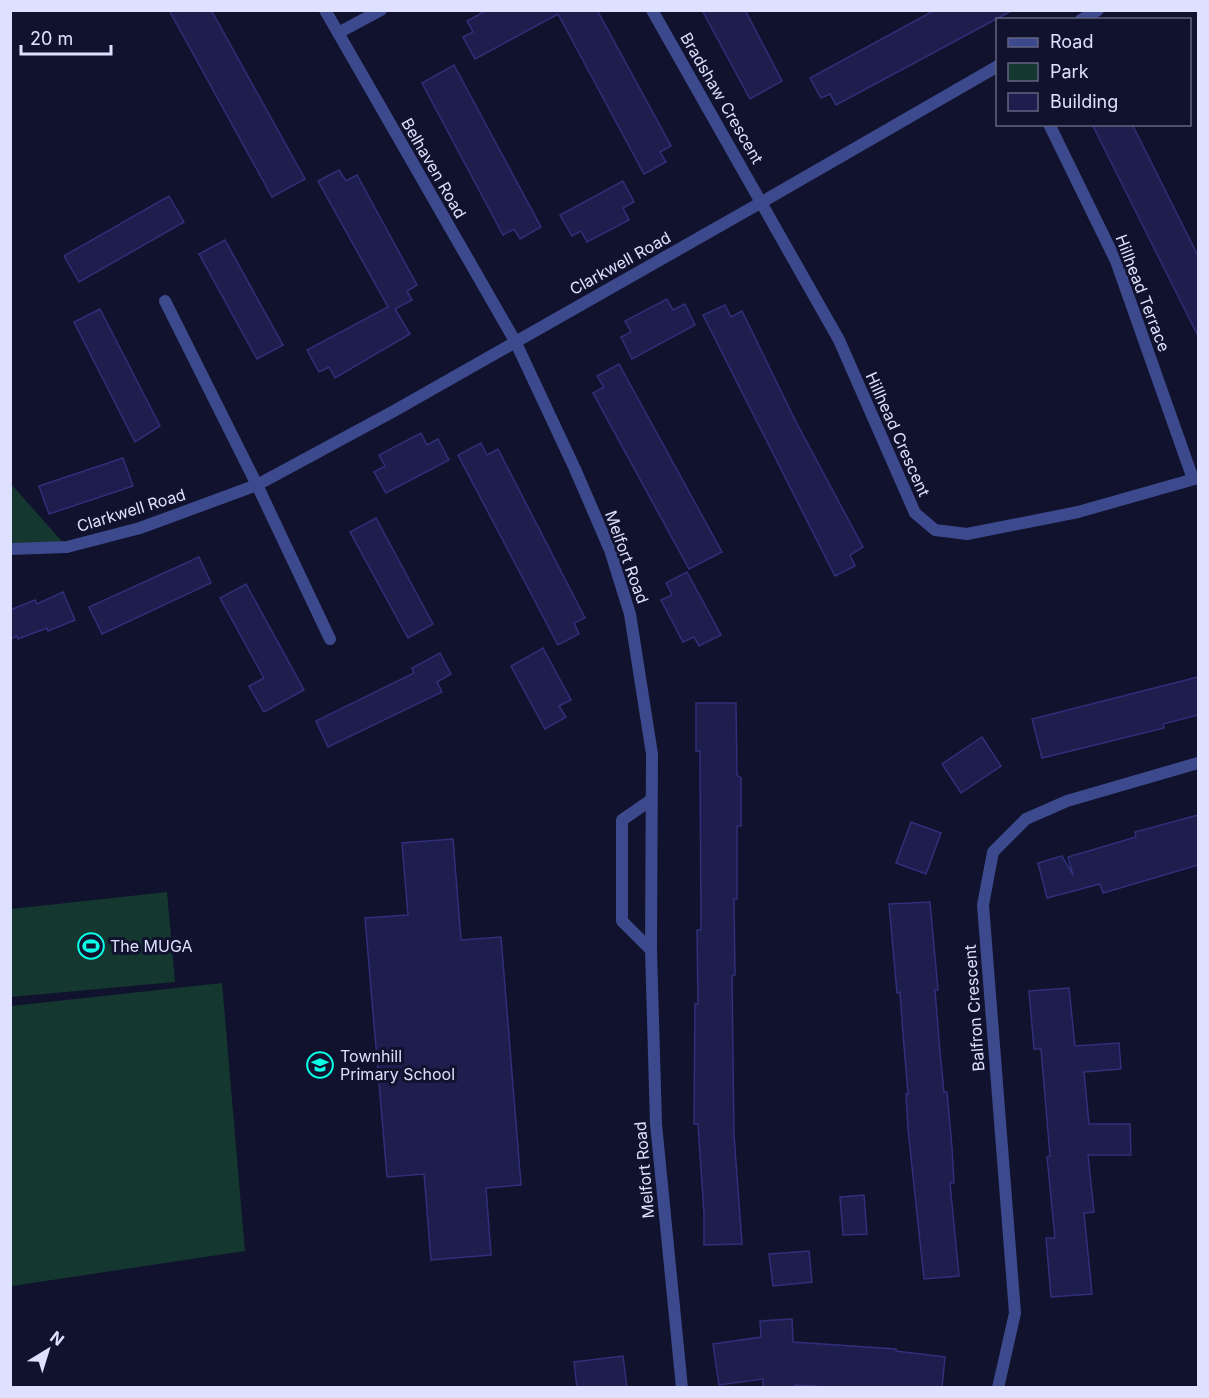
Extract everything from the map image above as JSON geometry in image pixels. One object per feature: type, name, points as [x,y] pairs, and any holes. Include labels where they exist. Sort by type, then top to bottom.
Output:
[{"type":"street","name":"Belhaven Road","points":[[325,10],[515,341]]},
{"type":"street","points":[[338,33],[381,10]]},
{"type":"street","name":"Bradshaw Crescent","points":[[652,10],[762,202]]},
{"type":"street","points":[[1084,18],[1098,10]]},
{"type":"street","name":"Clarkwell Road","points":[[10,549],[67,547],[140,528],[257,484],[394,411],[996,67]]},
{"type":"street","name":"Hillhead Terrace","points":[[1050,126],[1116,261],[1196,478]]},
{"type":"street","name":"Hillhead Crescent","points":[[762,202],[839,340],[915,513],[934,530],[967,534],[978,532],[1078,512],[1196,478]]},
{"type":"street","points":[[165,300],[257,484],[330,639]]},
{"type":"street","name":"Melfort Road","points":[[515,341],[610,550],[630,614],[652,754],[651,950],[656,1124],[681,1388]]},
{"type":"street","name":"Balfron Crescent","points":[[998,1388],[1015,1313],[983,905],[993,852],[1026,819],[1067,801],[1198,763]]},
{"type":"street","points":[[651,800],[622,820],[622,921],[651,950]]},
{"type":"green space","points":[[11,484],[67,547],[11,549]]},
{"type":"green space","name":"The MUGA","points":[[167,892],[175,982],[11,997],[11,909]]},
{"type":"green space","points":[[222,983],[245,1251],[12,1286],[11,1006]]},
{"type":"building","points":[[169,10],[211,10],[305,179],[272,197]]},
{"type":"building","points":[[487,10],[597,10],[671,146],[660,152],[666,162],[644,174],[558,14],[475,59],[463,37],[473,32],[467,21]]},
{"type":"building","points":[[702,10],[745,10],[782,81],[750,99]]},
{"type":"building","points":[[935,10],[1013,10],[836,105],[830,94],[821,98],[810,78]]},
{"type":"building","points":[[454,65],[541,227],[520,239],[514,229],[503,235],[422,83]]},
{"type":"building","points":[[1093,126],[1133,126],[1198,256],[1198,336]]},
{"type":"building","points":[[339,170],[346,181],[357,175],[417,285],[407,291],[412,300],[395,309],[410,334],[335,378],[329,367],[319,372],[307,350],[388,307],[318,181]]},
{"type":"building","points":[[623,181],[634,202],[623,208],[629,220],[587,242],[581,231],[572,236],[560,215]]},
{"type":"building","points":[[169,196],[184,222],[79,282],[64,256]]},
{"type":"building","points":[[225,240],[283,345],[257,359],[199,254]]},
{"type":"building","points":[[667,299],[673,310],[685,304],[695,325],[632,359],[621,337],[631,332],[625,321]]},
{"type":"building","points":[[725,305],[731,317],[742,311],[796,422],[863,547],[850,555],[855,566],[835,576],[703,315]]},
{"type":"building","points":[[100,309],[160,426],[135,442],[74,322]]},
{"type":"building","points":[[619,364],[722,552],[689,569],[593,393],[604,387],[597,376]]},
{"type":"building","points":[[421,433],[427,445],[438,439],[449,460],[386,493],[374,472],[385,466],[379,455]]},
{"type":"building","points":[[481,443],[487,455],[498,449],[585,618],[574,623],[579,634],[558,645],[458,455]]},
{"type":"building","points":[[123,458],[133,486],[49,514],[39,486]]},
{"type":"building","points":[[376,518],[433,624],[408,638],[350,532]]},
{"type":"building","points":[[199,557],[211,583],[102,634],[89,607]]},
{"type":"building","points":[[687,572],[721,635],[699,646],[694,637],[683,642],[661,600],[672,595],[666,583]]},
{"type":"building","points":[[246,584],[304,690],[264,712],[249,686],[264,678],[220,598]]},
{"type":"building","points":[[63,592],[75,620],[48,631],[47,628],[18,639],[17,636],[10,639],[10,610],[35,600],[37,604]]},
{"type":"building","points":[[543,648],[571,700],[559,706],[566,717],[545,729],[511,666]]},
{"type":"building","points":[[440,653],[451,674],[437,682],[442,692],[328,747],[316,721],[414,673],[412,668]]},
{"type":"building","points":[[1198,677],[1198,715],[1163,724],[1164,728],[1042,758],[1032,719]]},
{"type":"building","points":[[696,703],[736,703],[737,775],[741,778],[741,826],[737,826],[737,899],[734,899],[735,975],[732,976],[734,1135],[742,1244],[704,1245],[698,1124],[694,1124],[695,1004],[698,1004],[697,930],[701,930],[700,751],[696,751]]},
{"type":"building","points":[[982,737],[1001,766],[961,793],[942,764]]},
{"type":"building","points":[[1198,815],[1198,865],[1103,893],[1100,884],[1047,898],[1038,863],[1062,856],[1073,875],[1068,857],[1136,837],[1135,832]]},
{"type":"building","points":[[911,822],[941,833],[926,874],[896,863]]},
{"type":"building","points":[[453,839],[461,940],[501,937],[521,1185],[486,1188],[491,1255],[431,1260],[424,1174],[387,1177],[365,918],[408,915],[402,843]]},
{"type":"building","points":[[930,902],[938,990],[935,990],[940,1052],[944,1092],[947,1092],[952,1148],[954,1183],[950,1183],[959,1276],[924,1279],[908,1129],[906,1094],[908,1094],[900,992],[897,993],[889,904]]},
{"type":"building","points":[[1069,988],[1075,1046],[1119,1043],[1121,1069],[1084,1072],[1089,1124],[1130,1124],[1131,1155],[1088,1155],[1094,1212],[1084,1213],[1092,1294],[1051,1297],[1046,1238],[1055,1238],[1047,1157],[1050,1156],[1041,1049],[1034,1049],[1029,991]]},
{"type":"building","points":[[864,1195],[867,1234],[843,1235],[840,1197]]},
{"type":"building","points":[[809,1251],[812,1282],[773,1286],[769,1254]]},
{"type":"building","points":[[792,1319],[793,1342],[896,1349],[896,1351],[945,1357],[942,1388],[850,1388],[795,1385],[795,1388],[763,1388],[763,1379],[719,1385],[713,1344],[761,1337],[760,1321]]},
{"type":"building","points":[[623,1356],[627,1388],[577,1388],[574,1362]]},
{"type":"place","name":"The MUGA","points":[[91,946]]},
{"type":"place","name":"Townhill Primary School","points":[[320,1065]]}]
